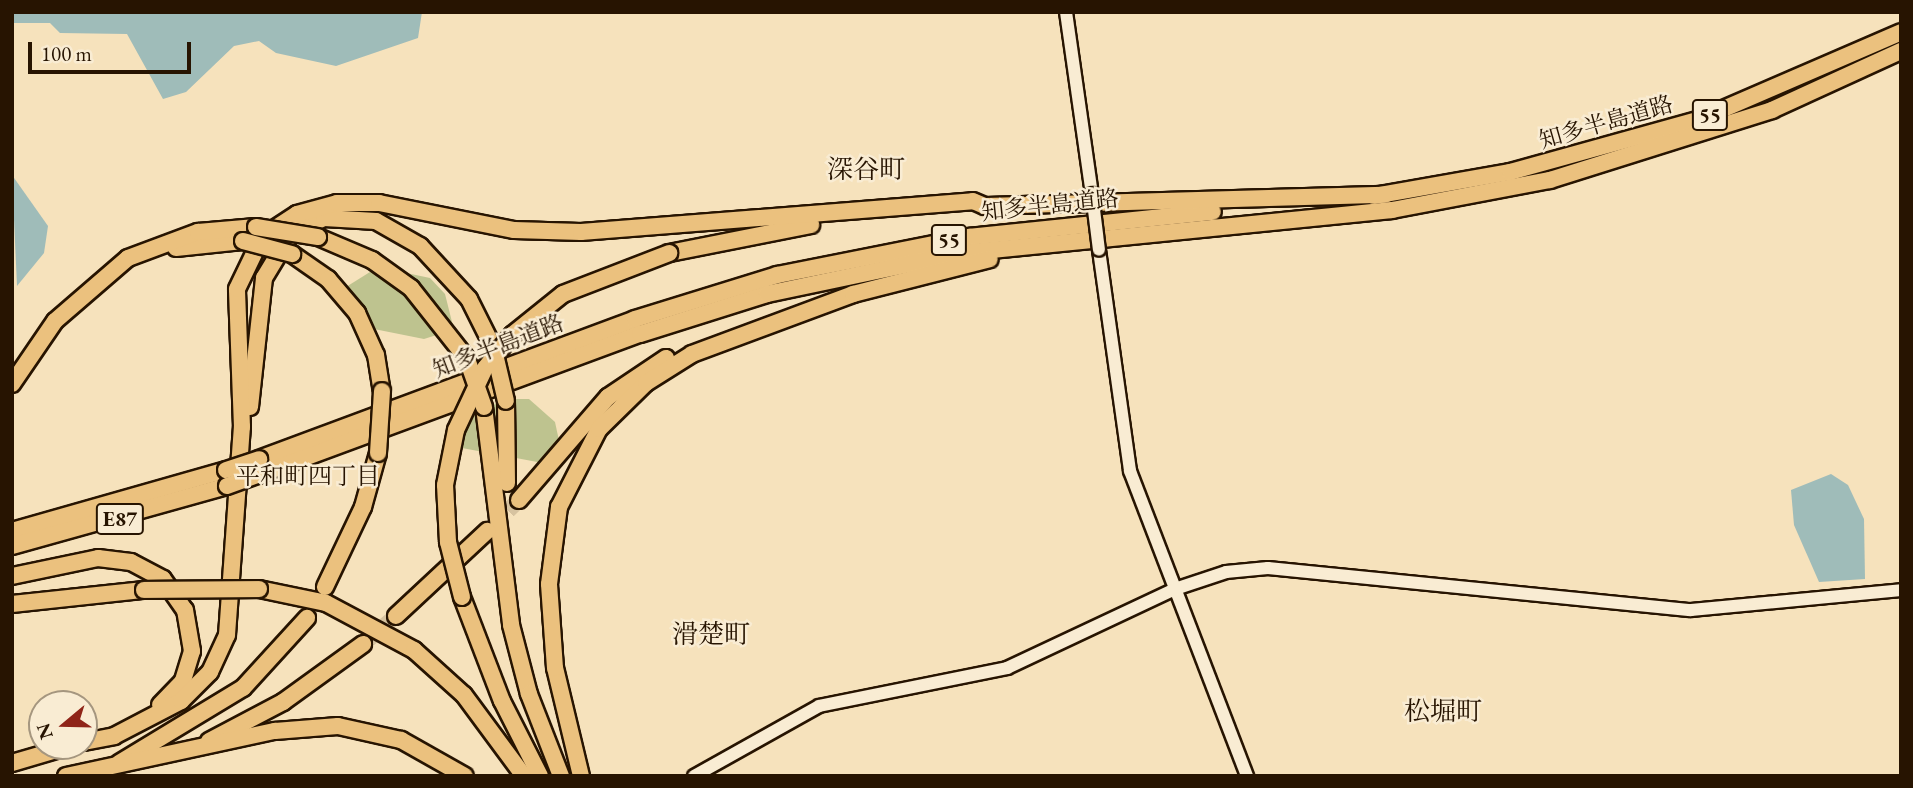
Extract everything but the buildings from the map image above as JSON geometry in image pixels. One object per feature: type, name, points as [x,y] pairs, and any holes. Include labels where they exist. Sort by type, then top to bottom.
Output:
[{"type":"highway","name":"知多半島道路","points":[[413,412],[681,303],[866,254],[1051,226],[1385,195],[1510,172],[1698,120],[1901,32]]},
{"type":"highway","name":"知多半島道路","points":[[12,546],[259,467],[651,330],[767,294],[925,260],[1063,241],[1392,210],[1550,180],[1760,114],[1901,51]]},
{"type":"highway","points":[[540,776],[502,701],[461,597],[447,542],[445,485],[456,430],[485,368],[512,335],[563,294],[669,253],[836,221],[985,206],[1385,195]]},
{"type":"highway","points":[[239,499],[237,289],[262,237],[297,214],[337,203],[379,203],[514,230],[569,232],[973,201],[985,206]]},
{"type":"highway","points":[[98,737],[162,713],[210,672],[233,611],[239,499],[259,293],[275,254],[302,226],[348,215],[405,235],[454,278],[493,347],[506,401],[509,541],[523,673]]},
{"type":"highway","points":[[12,384],[55,321],[102,277],[175,238],[256,227],[318,237],[372,260],[411,288],[467,359],[484,407],[496,463],[506,595],[523,673],[561,776]]},
{"type":"highway","points":[[102,277],[190,244],[243,241],[292,254],[328,279],[357,313],[376,355],[382,391],[378,453],[363,507],[325,587]]},
{"type":"highway","points":[[519,500],[598,408],[637,374],[692,348],[853,294],[1063,241]]},
{"type":"highway","points":[[581,776],[559,695],[549,610],[553,531],[567,485],[599,429],[646,383],[692,354],[761,326]]},
{"type":"highway","name":"知多半島道路","points":[[12,531],[226,478]]},
{"type":"highway","points":[[396,616],[487,531]]},
{"type":"highway","points":[[12,576],[58,562],[115,559],[146,568],[177,594],[192,634],[183,681],[155,709],[98,736]]},
{"type":"highway","points":[[12,604],[145,590],[258,589],[326,603],[414,650],[464,695],[524,776]]},
{"type":"highway","points":[[66,776],[119,763],[243,688],[307,618]]},
{"type":"highway","points":[[203,746],[283,702],[363,644]]},
{"type":"highway","points":[[119,763],[134,765],[203,746],[338,726],[401,740],[464,776]]},
{"type":"street","points":[[1066,12],[1130,471],[1247,776]]},
{"type":"street","points":[[694,776],[819,706],[1007,668],[1175,589],[1216,574],[1268,568],[1691,610],[1901,590]]},
{"type":"green space","points":[[378,267],[430,278],[445,294],[453,326],[449,331],[424,339],[369,328],[352,310],[346,287]]},
{"type":"green space","points":[[505,399],[529,399],[555,422],[561,450],[548,464],[462,448],[454,437],[457,423]]},
{"type":"water","points":[[12,12],[422,12],[418,38],[336,66],[276,53],[259,41],[234,46],[186,92],[163,99],[127,34],[60,33],[50,23],[12,23]]},
{"type":"water","points":[[12,175],[48,226],[44,253],[17,286]]},
{"type":"water","points":[[1831,474],[1848,485],[1864,519],[1865,579],[1819,582],[1794,525],[1791,490]]},
{"type":"tunnel","points":[[491,527],[519,500]]},
{"type":"tunnel","points":[[363,644],[396,616]]},
{"type":"district","name":"深谷町","points":[[866,170]]},
{"type":"district","name":"平和町四丁目","points":[[308,476]]},
{"type":"district","name":"滑楚町","points":[[711,635]]},
{"type":"district","name":"松堀町","points":[[1443,712]]}]
